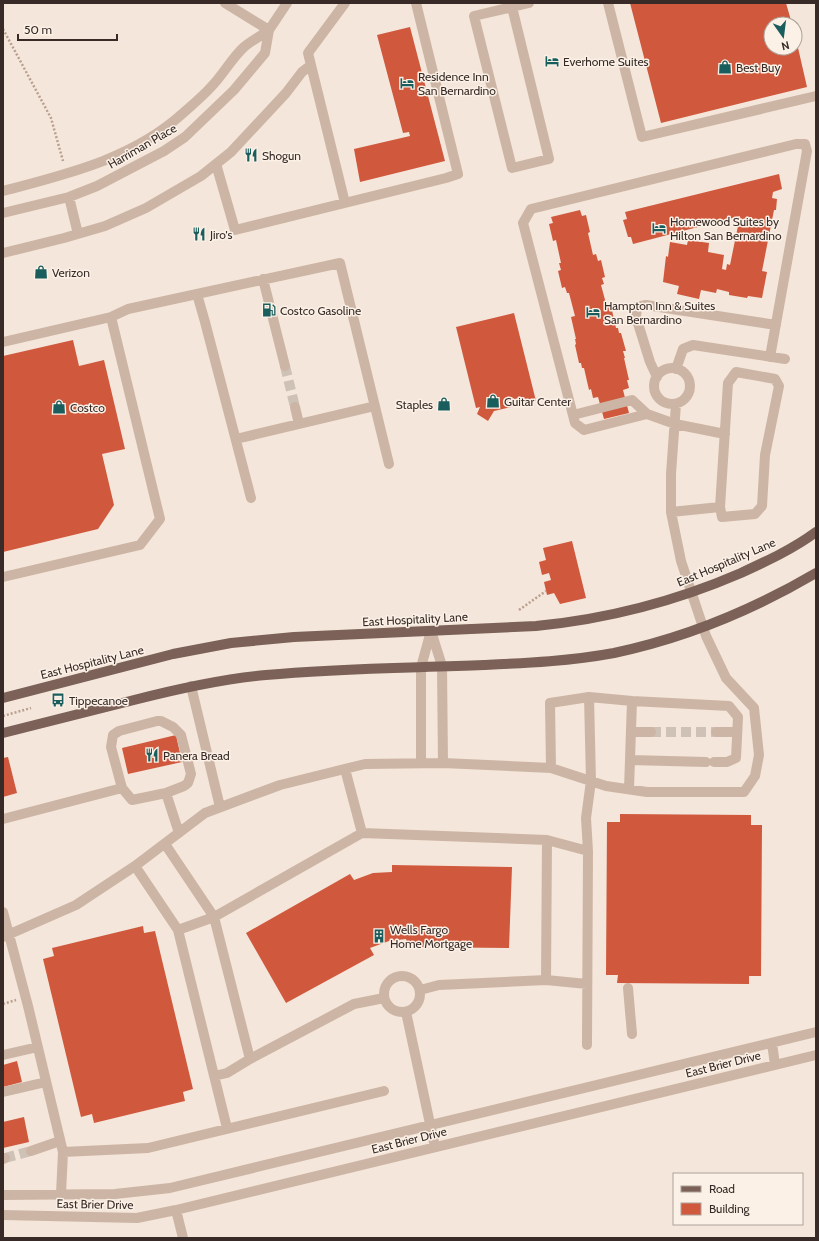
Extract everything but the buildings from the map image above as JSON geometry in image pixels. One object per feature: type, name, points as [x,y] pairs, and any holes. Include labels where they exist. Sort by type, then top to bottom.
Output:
[{"type":"main road","name":"East Hospitality Lane","points":[[3,698],[173,654],[231,643],[294,637],[536,626],[610,616],[692,593],[769,560],[816,532]]},
{"type":"main road","points":[[3,733],[191,686],[232,678],[274,674],[531,663],[613,653],[659,641],[703,627],[739,613],[784,591],[816,573]]},
{"type":"street","points":[[225,3],[269,30]]},
{"type":"street","name":"Harriman Place","points":[[3,213],[68,197],[97,186],[164,151],[185,137],[234,90],[265,53],[269,30],[286,3]]},
{"type":"street","points":[[345,3],[308,53],[345,203]]},
{"type":"street","points":[[216,164],[235,230],[458,174],[416,3]]},
{"type":"street","points":[[512,7],[549,160],[512,168],[474,16],[512,7],[529,3]]},
{"type":"street","points":[[608,3],[642,137],[816,96]]},
{"type":"street","name":"Harriman Place","points":[[3,191],[76,172],[104,162],[152,136],[180,116],[211,88],[243,47],[269,30]]},
{"type":"street","points":[[3,253],[105,226],[146,208],[201,176],[230,152],[286,93],[302,72],[311,65]]},
{"type":"street","points":[[647,414],[584,430],[575,423],[523,223],[531,209],[796,144],[805,144],[807,151],[770,357]]},
{"type":"street","points":[[68,197],[78,234]]},
{"type":"street","points":[[3,342],[111,317],[128,309],[340,262],[389,464]]},
{"type":"street","points":[[263,279],[285,366]]},
{"type":"street","points":[[197,294],[251,498]]},
{"type":"street","points":[[657,377],[650,362],[636,316],[637,307],[646,305],[776,325]]},
{"type":"street","points":[[3,577],[140,545],[160,519],[111,317]]},
{"type":"street","points":[[676,369],[683,349],[693,345],[785,360]]},
{"type":"street","points":[[668,369],[676,369],[682,371],[687,376],[690,383],[690,390],[682,401],[676,404],[669,404],[657,397],[654,383],[662,372],[668,369]]},
{"type":"street","points":[[736,372],[775,379],[779,386],[765,455],[762,506],[755,514],[722,517],[720,507],[728,383],[736,372]]},
{"type":"street","points":[[573,415],[632,400],[647,414],[675,424],[725,434]]},
{"type":"street","points":[[6,936],[76,905],[135,866],[205,813],[280,785],[365,764],[443,763],[552,768],[606,786],[647,792],[744,792],[755,776],[758,755],[754,708],[726,678],[703,627],[681,561],[671,512],[676,404]]},
{"type":"street","points":[[236,439],[375,406]]},
{"type":"street","points":[[295,407],[299,424]]},
{"type":"street","points":[[671,512],[720,507]]},
{"type":"street","points":[[431,631],[442,666],[443,763]]},
{"type":"street","points":[[421,763],[421,667],[431,631]]},
{"type":"street","points":[[191,686],[220,807]]},
{"type":"street","points":[[552,768],[550,703],[589,697],[632,701],[729,706],[738,717],[736,758],[727,762],[630,760]]},
{"type":"street","points":[[587,1045],[588,851],[586,818],[591,781],[589,697]]},
{"type":"street","points":[[629,789],[632,701]]},
{"type":"street","points":[[157,721],[161,721],[178,730],[181,735],[191,774],[188,783],[166,793],[132,800],[122,788],[111,747],[113,735],[119,731],[157,721]]},
{"type":"street","points":[[631,732],[651,732]]},
{"type":"street","points":[[716,732],[737,732]]},
{"type":"street","points":[[345,769],[362,833]]},
{"type":"street","points":[[3,819],[122,788]]},
{"type":"street","points":[[166,793],[178,833]]},
{"type":"street","points":[[178,930],[214,916],[362,833],[547,840],[588,851]]},
{"type":"street","points":[[546,980],[547,840]]},
{"type":"street","points":[[165,844],[214,916],[250,1059]]},
{"type":"street","points":[[135,866],[178,930],[227,1128]]},
{"type":"street","points":[[3,912],[6,936],[38,1046],[63,1152],[61,1194]]},
{"type":"street","points":[[398,976],[412,978],[420,990],[420,997],[417,1004],[406,1012],[399,1012],[392,1009],[384,998],[386,984],[391,979],[398,976]]},
{"type":"street","points":[[420,990],[440,985],[546,980],[587,984]]},
{"type":"street","points":[[628,988],[632,1034]]},
{"type":"street","points":[[214,1076],[227,1073],[250,1059],[354,1004],[384,998]]},
{"type":"street","points":[[406,1012],[435,1147]]},
{"type":"street","name":"East Brier Drive","points":[[3,1195],[115,1194],[170,1188],[816,1032]]},
{"type":"street","points":[[772,1043],[775,1065]]},
{"type":"street","points":[[3,1055],[38,1046]]},
{"type":"street","name":"East Brier Drive","points":[[3,1215],[137,1218],[176,1210],[816,1055]]},
{"type":"street","points":[[3,1092],[46,1082]]},
{"type":"street","points":[[63,1152],[148,1148],[384,1091]]},
{"type":"street","points":[[31,1151],[60,1141]]},
{"type":"street","points":[[176,1210],[183,1238]]},
{"type":"path","points":[[3,29],[51,118],[63,161]]},
{"type":"path","points":[[519,610],[546,591]]},
{"type":"path","points":[[3,716],[31,708]]},
{"type":"tunnel","points":[[285,366],[295,407]]},
{"type":"tunnel","points":[[651,732],[716,732]]},
{"type":"tunnel","points":[[5,1158],[31,1151]]},
{"type":"place","name":"Everhome Suites","points":[[552,61]]},
{"type":"place","name":"Best Buy","points":[[725,67]]},
{"type":"place","name":"Residence Inn San Bernardino","points":[[407,83]]},
{"type":"place","name":"Shogun","points":[[251,155]]},
{"type":"place","name":"Homewood Suites by Hilton San Bernardino","points":[[659,228]]},
{"type":"place","name":"Jiro's","points":[[199,234]]},
{"type":"place","name":"Verizon","points":[[41,272]]},
{"type":"place","name":"Costco Gasoline","points":[[269,310]]},
{"type":"place","name":"Hampton Inn & Suites San Bernardino","points":[[593,312]]},
{"type":"place","name":"Guitar Center","points":[[493,401]]},
{"type":"place","name":"Staples","points":[[444,404]]},
{"type":"place","name":"Costco","points":[[59,407]]},
{"type":"place","name":"Tippecanoe","points":[[58,700]]},
{"type":"place","name":"Panera Bread","points":[[152,755]]},
{"type":"place","name":"Wells Fargo Home Mortgage","points":[[379,936]]}]
